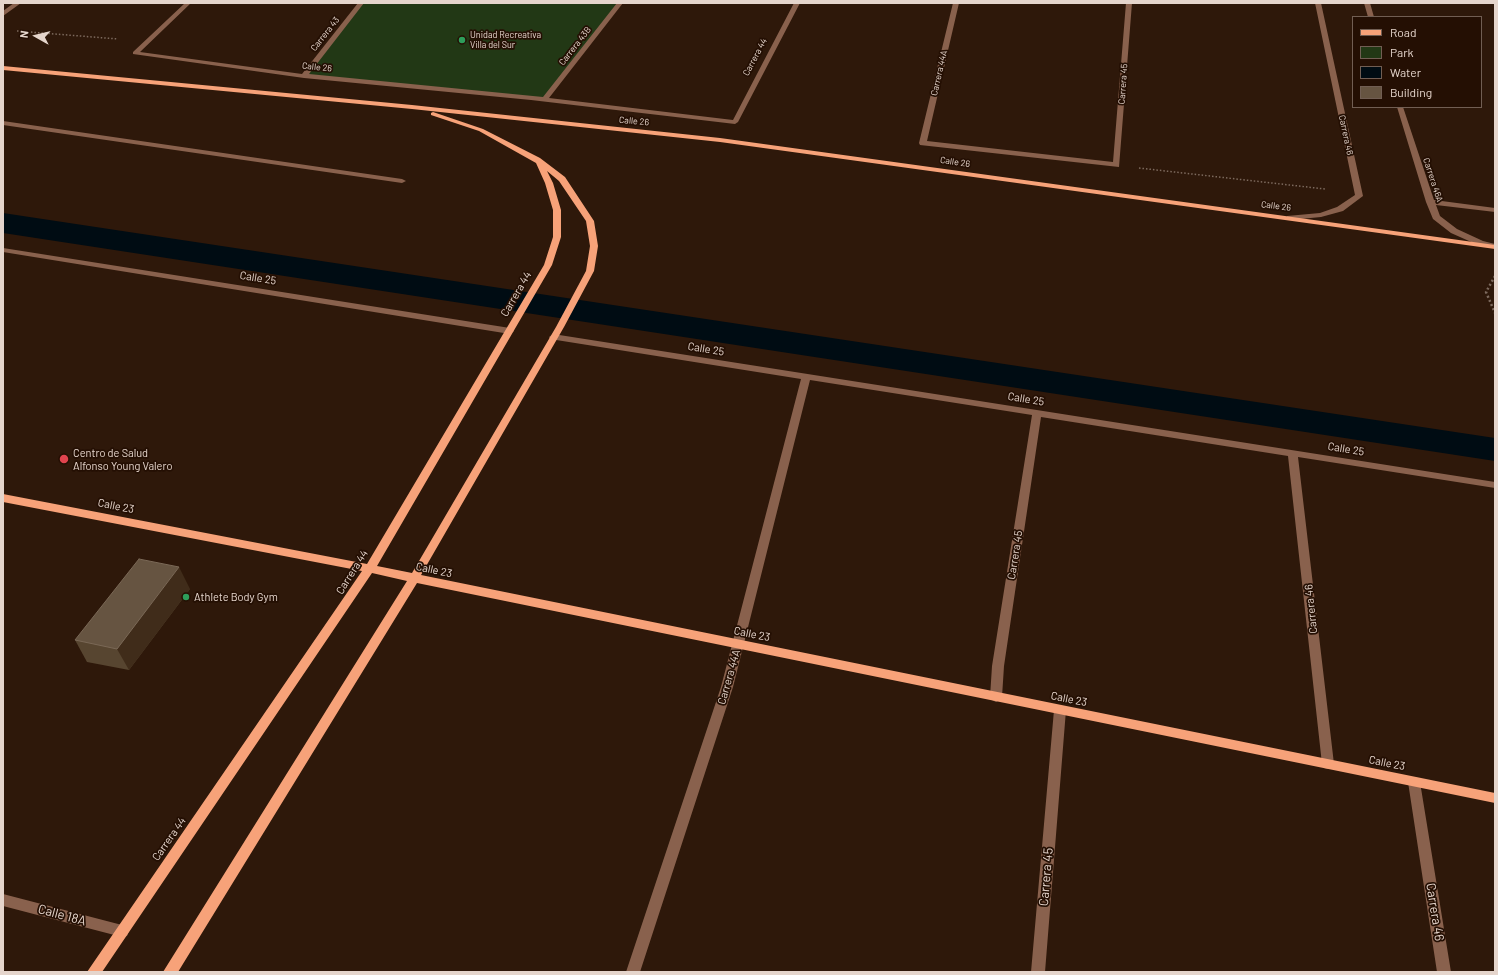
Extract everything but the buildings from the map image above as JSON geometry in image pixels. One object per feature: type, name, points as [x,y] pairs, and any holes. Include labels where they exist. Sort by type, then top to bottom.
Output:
[{"type":"main road","points":[[3,68],[412,107],[481,130],[537,160],[562,179],[578,200],[590,221],[594,246],[590,271],[560,327],[415,579],[170,972]]},
{"type":"main road","name":"Calle 26","points":[[412,107],[720,140],[921,167],[1118,196],[1495,246]]},
{"type":"main road","name":"Carrera 44","points":[[94,972],[369,570],[548,265],[557,237],[557,210],[549,183],[537,160]]},
{"type":"main road","name":"Calle 23","points":[[3,498],[415,579],[1495,798]]},
{"type":"street","points":[[3,14],[18,3]]},
{"type":"street","points":[[147,42],[188,3]]},
{"type":"street","name":"Carrera 43","points":[[304,76],[361,3]]},
{"type":"street","name":"Carrera 43B","points":[[544,100],[620,3]]},
{"type":"street","name":"Carrera 44","points":[[735,122],[797,3]]},
{"type":"street","name":"Carrera 44A","points":[[923,143],[956,3]]},
{"type":"street","name":"Carrera 45","points":[[1116,165],[1129,3]]},
{"type":"street","name":"Carrera 46","points":[[1290,218],[1321,215],[1340,209],[1359,196],[1318,3]]},
{"type":"street","points":[[1367,3],[1372,16]]},
{"type":"street","name":"Calle 26","points":[[147,42],[136,53],[304,76],[544,100],[735,122]]},
{"type":"street","name":"Carrera 46A","points":[[1400,108],[1436,217],[1454,231],[1481,243],[1495,246]]},
{"type":"street","points":[[3,123],[402,181]]},
{"type":"street","name":"Calle 26","points":[[923,143],[1116,165]]},
{"type":"street","points":[[1430,202],[1495,210]]},
{"type":"street","name":"Calle 25","points":[[3,250],[510,331]]},
{"type":"street","name":"Calle 25","points":[[553,337],[1495,485]]},
{"type":"street","name":"Carrera 44A","points":[[633,972],[727,687],[806,377]]},
{"type":"street","name":"Carrera 45","points":[[996,697],[998,666],[1037,413]]},
{"type":"street","name":"Carrera 46","points":[[1293,453],[1328,764]]},
{"type":"street","name":"Carrera 45","points":[[1038,972],[1060,710]]},
{"type":"street","name":"Carrera 46","points":[[1414,782],[1444,972]]},
{"type":"street","name":"Calle 18A","points":[[3,900],[122,931]]},
{"type":"path","points":[[11,30],[147,42]]},
{"type":"path","points":[[1116,165],[1325,189]]},
{"type":"path","points":[[1495,276],[1486,292],[1495,313]]},
{"type":"green space","name":"Unidad Recreativa Villa del Sur","points":[[361,3],[620,3],[544,100],[304,76]]},
{"type":"water","points":[[3,213],[1495,438],[1495,461],[3,233]]},
{"type":"place","name":"Unidad Recreativa Villa del Sur","points":[[462,40]]},
{"type":"place","name":"Centro de Salud Alfonso Young Valero","points":[[64,459]]},
{"type":"place","name":"Athlete Body Gym","points":[[186,597]]}]
